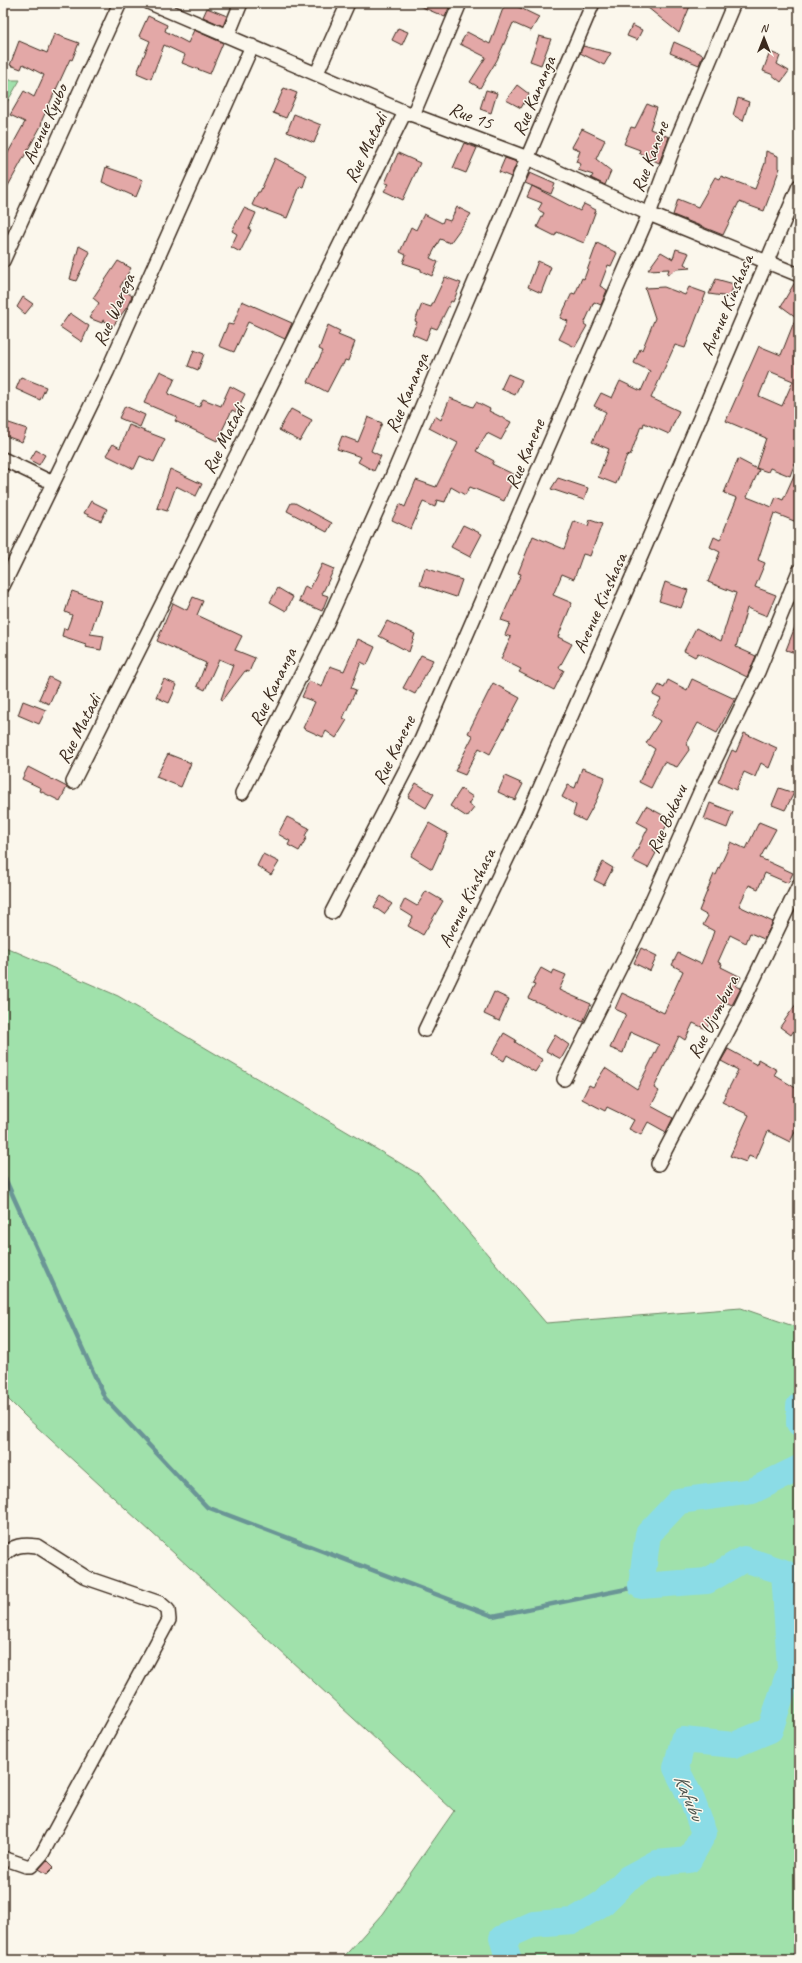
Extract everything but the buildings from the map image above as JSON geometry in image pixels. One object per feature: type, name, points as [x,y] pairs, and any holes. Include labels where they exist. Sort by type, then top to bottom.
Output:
[{"type":"street","name":"Avenue Kyubo","points":[[3,261],[120,3]]},
{"type":"street","name":"Rue 15","points":[[150,3],[409,113],[528,158],[649,214],[799,275]]},
{"type":"street","points":[[228,35],[241,3]]},
{"type":"street","points":[[316,73],[348,3]]},
{"type":"street","name":"Rue Matadi","points":[[73,782],[409,113],[460,3]]},
{"type":"street","name":"Rue Kananga","points":[[242,793],[326,625],[394,471],[594,3]]},
{"type":"street","name":"Rue Kanene","points":[[332,912],[421,740],[649,214],[676,141],[734,3]]},
{"type":"street","name":"Rue Warega","points":[[3,586],[107,372],[252,46]]},
{"type":"street","name":"Avenue Kinshasa","points":[[425,1030],[531,808],[633,575],[799,186]]},
{"type":"street","points":[[3,458],[53,483]]},
{"type":"street","name":"Rue Bukavu","points":[[564,1079],[636,936],[705,781],[758,672],[799,571]]},
{"type":"street","name":"Rue Ujumbura","points":[[658,1164],[738,1010],[799,885]]},
{"type":"street","points":[[3,1556],[14,1546],[37,1546],[87,1578],[160,1602],[168,1610],[169,1620],[42,1854],[31,1866],[26,1866],[3,1858]]},
{"type":"green space","points":[[3,80],[20,80],[3,109]]},
{"type":"green space","points":[[3,946],[118,996],[420,1175],[546,1323],[741,1308],[799,1328],[799,1960],[341,1960],[382,1914],[454,1811],[25,1416],[3,1394]]},
{"type":"waterway","points":[[3,1174],[105,1398],[207,1507],[493,1616],[641,1586]]},
{"type":"waterway","name":"Kafubu","points":[[799,1406],[799,1423]]},
{"type":"waterway","name":"Kafubu","points":[[509,1960],[502,1938],[534,1924],[573,1921],[603,1903],[628,1878],[656,1863],[689,1860],[704,1833],[692,1800],[676,1768],[683,1740],[734,1745],[770,1730],[790,1669],[784,1572],[744,1559],[707,1581],[641,1586],[648,1534],[679,1501],[752,1491],[799,1468]]}]
